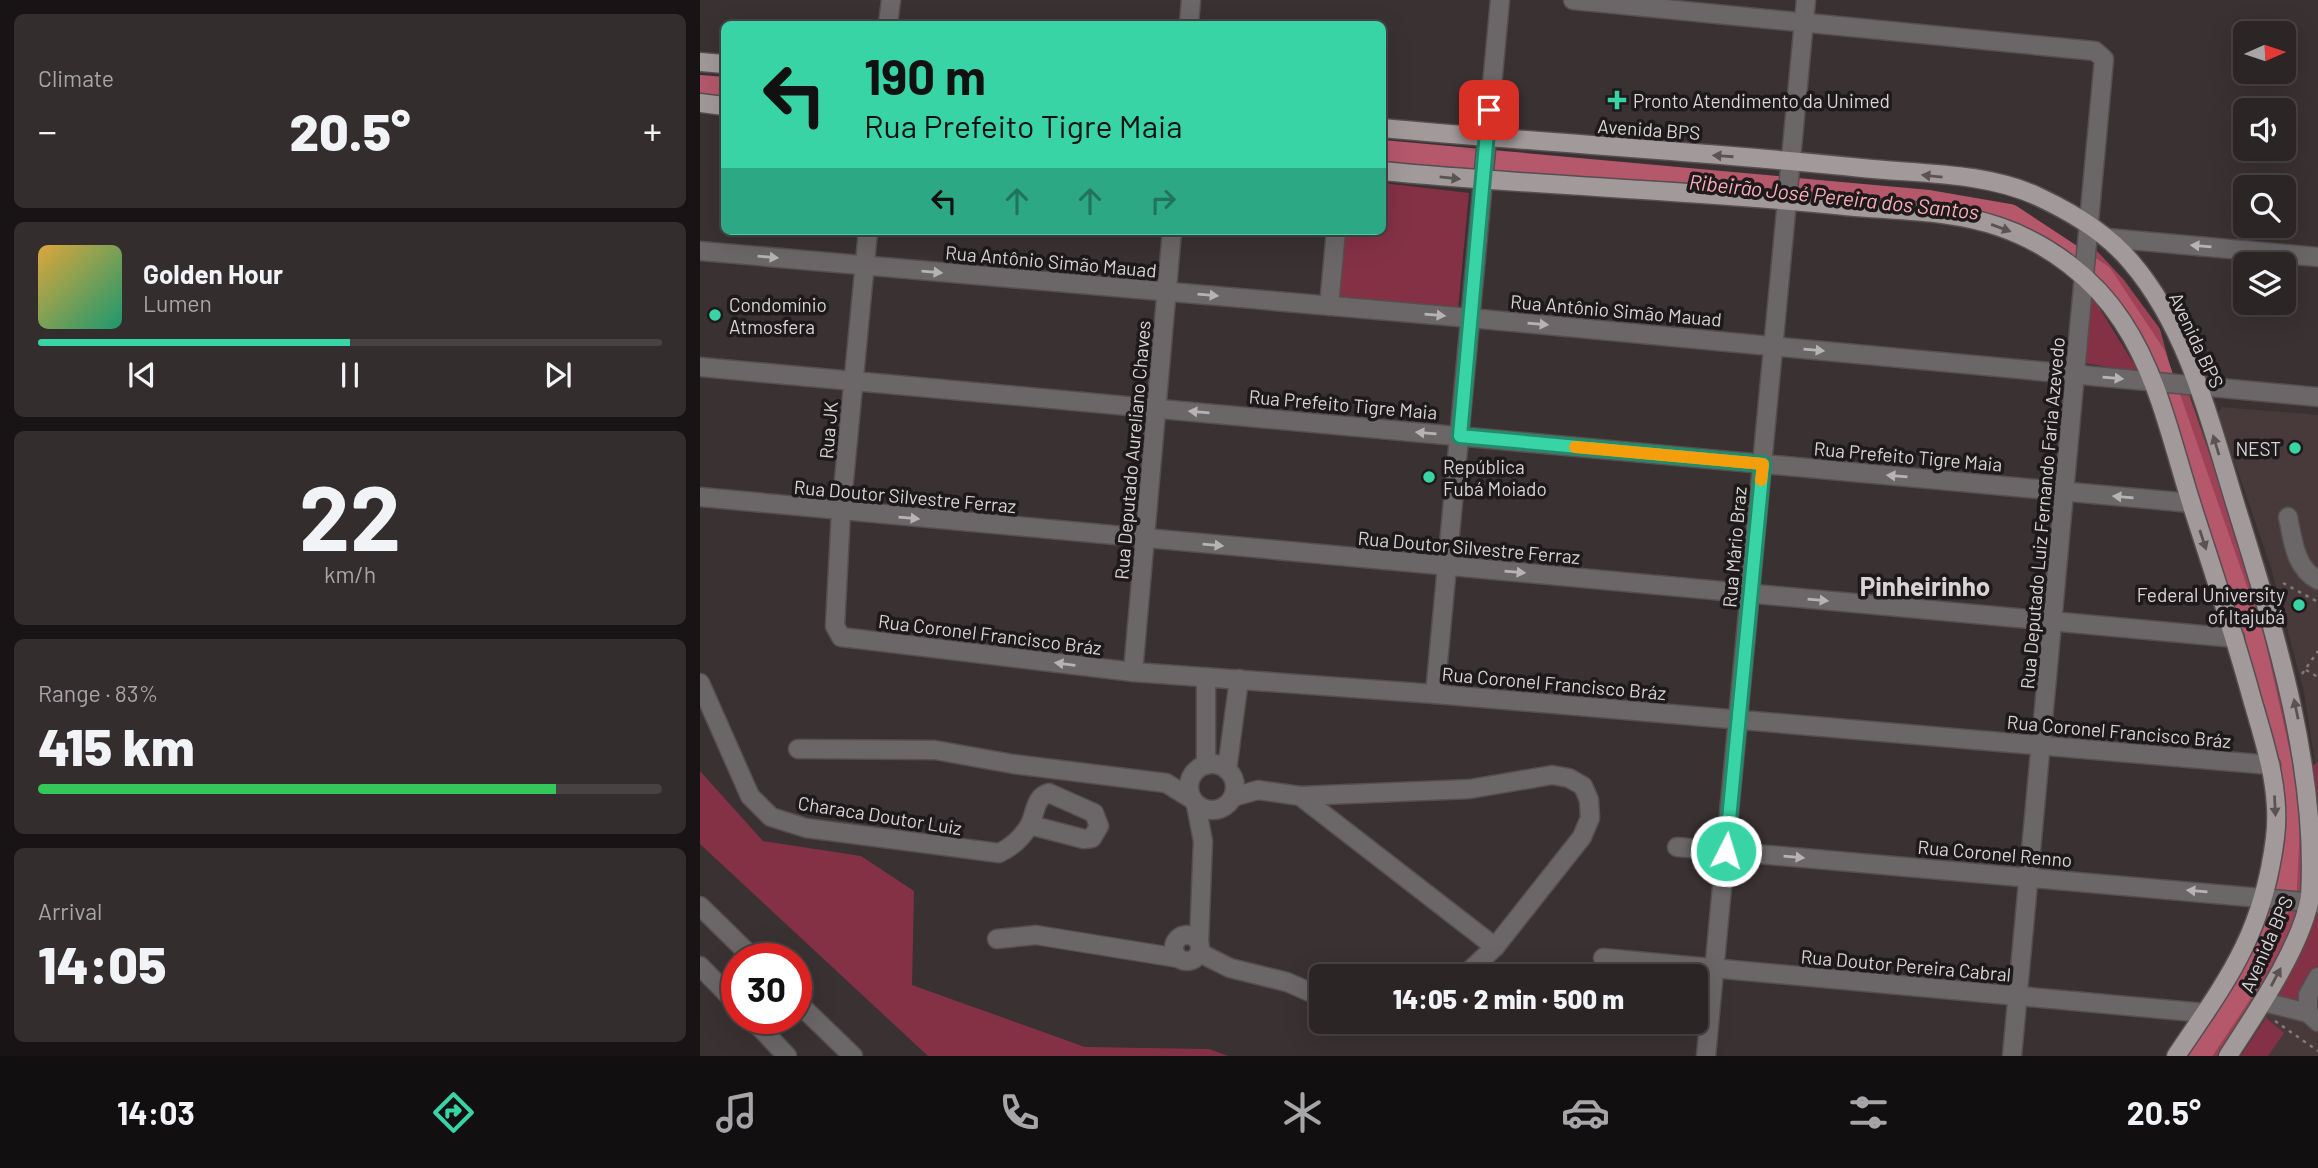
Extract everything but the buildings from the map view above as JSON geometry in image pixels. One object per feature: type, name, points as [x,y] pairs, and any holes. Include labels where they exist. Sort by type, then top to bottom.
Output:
[{"type":"main road","points":[[700,62],[721,64]]},
{"type":"main road","points":[[700,103],[721,106]]},
{"type":"main road","name":"Avenida BPS","points":[[1386,128],[1486,141],[1990,182],[2035,195],[2088,232],[2109,238],[2133,264],[2169,320],[2289,675],[2315,790],[2311,901],[2263,1002],[2228,1056]]},
{"type":"main road","name":"Avenida BPS","points":[[1386,171],[1788,196],[1962,218],[2000,226],[2086,272],[2123,322],[2158,382],[2191,503],[2235,638],[2271,765],[2276,835],[2268,897],[2232,975],[2176,1056]]},
{"type":"street","points":[[888,21],[891,0]]},
{"type":"street","points":[[1189,21],[1191,0]]},
{"type":"street","points":[[1436,694],[1500,0]]},
{"type":"street","points":[[1573,0],[1804,22]]},
{"type":"street","name":"Rua Mário Braz","points":[[1706,1056],[1806,0]]},
{"type":"street","name":"Rua Deputado Luiz Fernando Faria Azevedo","points":[[1804,22],[2095,51],[2104,59],[2012,1056]]},
{"type":"street","name":"Rua JK","points":[[836,632],[841,511],[868,235]]},
{"type":"street","name":"Rua Deputado Aureliano Chaves","points":[[1133,672],[1172,235]]},
{"type":"street","points":[[1329,306],[1336,235]]},
{"type":"street","points":[[2109,238],[2318,257]]},
{"type":"street","name":"Rua Antônio Simão Mauad","points":[[700,251],[1470,318],[2318,397]]},
{"type":"street","name":"Rua Prefeito Tigre Maia","points":[[700,367],[2191,503]]},
{"type":"street","name":"Rua Doutor Silvestre Ferraz","points":[[700,497],[2235,638]]},
{"type":"street","points":[[2288,517],[2301,563],[2309,575],[2318,580]]},
{"type":"street","name":"Rua Coronel Francisco Bráz","points":[[836,632],[846,638],[1133,672],[1436,694],[2271,765]]},
{"type":"street","points":[[1178,946],[1188,962],[1200,948],[1203,841],[1189,781],[1200,769],[1206,677]]},
{"type":"street","points":[[1233,797],[1234,782],[1229,772],[1239,679]]},
{"type":"street","name":"Characa Doutor Luiz","points":[[703,687],[750,796],[771,817],[806,828],[983,853],[999,853],[1014,846],[1030,825]]},
{"type":"street","points":[[798,749],[935,750],[1013,764],[1166,783],[1194,802],[1216,810]]},
{"type":"street","points":[[1166,783],[1200,769],[1229,772],[1251,781],[1258,790]]},
{"type":"street","points":[[1203,841],[1216,810],[1233,797],[1258,790],[1300,796],[1470,789],[1552,775],[1569,778],[1583,786],[1589,800],[1590,818],[1582,837],[1495,947],[1477,964]]},
{"type":"street","points":[[1300,796],[1495,947]]},
{"type":"street","name":"Rua Coronel Renno","points":[[1677,847],[2311,901]]},
{"type":"street","points":[[700,906],[738,943]]},
{"type":"street","points":[[997,939],[1036,935],[1169,959],[1199,918]]},
{"type":"street","points":[[1178,946],[1192,936],[1200,948],[1230,968],[1287,982],[1309,992]]},
{"type":"street","name":"Rua Doutor Pereira Cabral","points":[[1603,958],[2205,1013]]},
{"type":"street","points":[[700,966],[721,988]]},
{"type":"street","points":[[2263,1002],[2313,1017],[2308,995],[2318,977]]},
{"type":"street","points":[[812,1016],[853,1056]]},
{"type":"street","points":[[766,1034],[787,1056]]},
{"type":"path","points":[[2283,583],[2318,602]]},
{"type":"path","points":[[2302,674],[2318,651]]},
{"type":"path","points":[[2305,669],[2318,677]]},
{"type":"path","points":[[2271,1019],[2318,1051]]},
{"type":"shaded area","points":[[1386,183],[1469,193],[1458,310],[1338,297],[1344,235],[1386,235]]},
{"type":"shaded area","points":[[2096,250],[2124,280],[2160,329],[2173,377],[2159,373],[2142,342],[2094,274]]},
{"type":"shaded area","points":[[2089,291],[2139,372],[2084,363]]},
{"type":"shaded area","points":[[2160,391],[2189,394],[2274,655],[2292,725],[2304,795],[2305,866],[2295,922],[2288,943],[2267,983],[2218,1056],[2186,1056],[2239,978],[2277,888],[2281,807],[2274,753],[2249,657]]},
{"type":"shaded area","name":"Federal University of Itajubá","points":[[2222,407],[2318,415],[2318,781],[2304,692],[2271,568],[2218,413]]},
{"type":"shaded area","points":[[2318,762],[2318,965],[2298,1006],[2264,995],[2303,906],[2304,771]]},
{"type":"shaded area","points":[[700,771],[763,841],[861,856],[914,891],[912,985],[1085,1047],[1209,1049],[1228,1056],[928,1056],[812,948],[812,943],[806,943],[700,844]]},
{"type":"shaded area","points":[[2318,879],[2318,1056],[2237,1056]]},
{"type":"shaded area","points":[[2266,1018],[2284,1033],[2268,1056],[2241,1056]]},
{"type":"waterway","name":"Ribeirão José Pereira dos Santos","points":[[700,87],[721,89]]},
{"type":"waterway","name":"Ribeirão José Pereira dos Santos","points":[[1386,152],[1929,202],[2010,216],[2101,276],[2154,356],[2252,637],[2289,803],[2285,888],[2248,981],[2198,1056]]},
{"type":"slow traffic","points":[[1575,447],[1763,464],[1761,480]]},
{"type":"place","name":"Pronto Atendimento da Unimed","points":[[1617,100]]},
{"type":"place","name":"Condomínio Atmosfera","points":[[715,315]]},
{"type":"place","name":"NEST","points":[[2295,448]]},
{"type":"place","name":"República Fubá Moiado","points":[[1429,477]]},
{"type":"place","name":"Federal University of Itajubá","points":[[2299,605]]},
{"type":"district","name":"Pinheirinho","points":[[1925,585]]},
{"type":"route","points":[[1489,110],[1460,436],[1763,464],[1726,851]]}]
